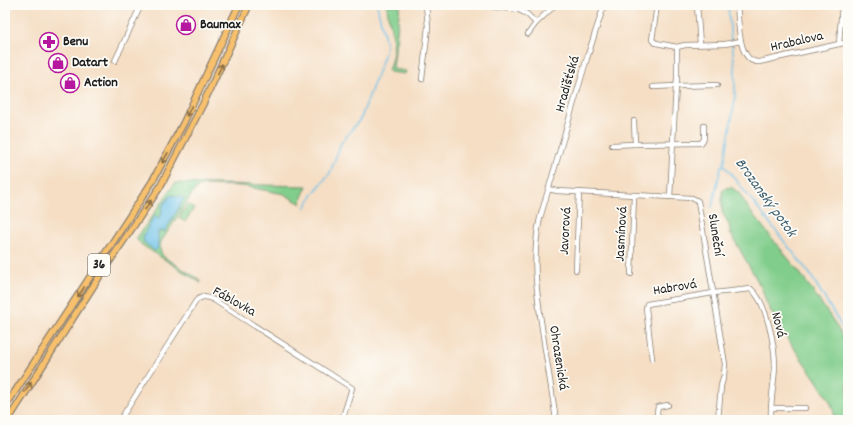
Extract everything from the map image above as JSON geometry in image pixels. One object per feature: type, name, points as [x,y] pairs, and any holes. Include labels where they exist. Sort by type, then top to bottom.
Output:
[{"type":"main road","name":"36","points":[[5,407],[155,176],[184,121],[239,5]]},
{"type":"main road","name":"36","points":[[8,420],[101,274],[160,187],[203,104],[249,5]]},
{"type":"street","points":[[115,61],[141,5]]},
{"type":"street","points":[[422,79],[428,27],[426,5]]},
{"type":"street","points":[[482,5],[518,10],[527,14],[536,23]]},
{"type":"street","points":[[528,34],[536,23],[555,5]]},
{"type":"street","name":"Hradišťská","points":[[549,189],[604,5]]},
{"type":"street","points":[[657,5],[652,39],[653,42],[677,47],[700,44],[726,44],[741,41],[737,5]]},
{"type":"street","points":[[697,5],[700,44]]},
{"type":"street","points":[[839,44],[842,5]]},
{"type":"street","name":"Hrabalova","points":[[741,41],[744,53],[751,60],[759,62],[848,42]]},
{"type":"street","points":[[670,197],[672,143],[676,86],[678,80],[677,47]]},
{"type":"street","points":[[653,87],[718,85]]},
{"type":"street","points":[[634,121],[636,144]]},
{"type":"street","points":[[612,145],[703,142],[704,126]]},
{"type":"street","name":"Sluneční","points":[[549,189],[557,191],[692,198],[698,201],[725,366],[721,386],[718,420]]},
{"type":"street","name":"Ohrazenická","points":[[549,189],[540,218],[536,242],[535,270],[556,420]]},
{"type":"street","name":"Javorová","points":[[576,270],[579,192]]},
{"type":"street","name":"Jasmínová","points":[[631,274],[634,195]]},
{"type":"street","name":"Nová","points":[[713,293],[751,289],[766,314],[769,324],[775,365],[771,420]]},
{"type":"street","name":"Habrová","points":[[652,359],[646,308],[648,304],[713,293]]},
{"type":"street","name":"Fáblovka","points":[[120,420],[196,300],[204,297],[214,300],[352,388],[342,420]]},
{"type":"street","points":[[658,420],[658,407],[668,405]]},
{"type":"street","points":[[771,408],[805,408]]},
{"type":"green space","points":[[387,5],[400,5],[393,69],[406,71],[405,74],[390,72],[388,70],[392,56],[393,42]]},
{"type":"green space","points":[[175,183],[307,186],[302,197],[301,204],[284,194],[243,186],[206,185],[200,186],[194,191],[161,242],[160,248],[164,257],[200,280],[201,283],[142,245],[136,239]]},
{"type":"green space","points":[[731,187],[739,193],[751,212],[800,273],[835,323],[848,347],[848,420],[835,420],[833,408],[829,400],[781,330],[766,302],[762,289],[731,234],[729,225],[722,212],[722,191]]},
{"type":"green space","points":[[188,204],[194,208],[185,222],[179,218]]},
{"type":"water","points":[[171,195],[184,199],[165,231],[158,231],[158,248],[155,251],[144,242],[143,236],[155,215],[158,218],[161,216],[163,205]]},
{"type":"waterway","points":[[305,208],[313,194],[330,173],[341,143],[361,118],[385,53],[386,44],[377,5]]},
{"type":"waterway","name":"Brozanský potok","points":[[728,5],[731,41]]},
{"type":"waterway","name":"Brozanský potok","points":[[732,45],[735,67],[735,99],[724,165],[810,274],[848,337]]},
{"type":"waterway","points":[[712,207],[721,167],[724,165]]},
{"type":"place","name":"Baumax","points":[[186,25]]},
{"type":"place","name":"Benu","points":[[49,42]]},
{"type":"place","name":"Datart","points":[[58,63]]},
{"type":"place","name":"Action","points":[[70,83]]}]
